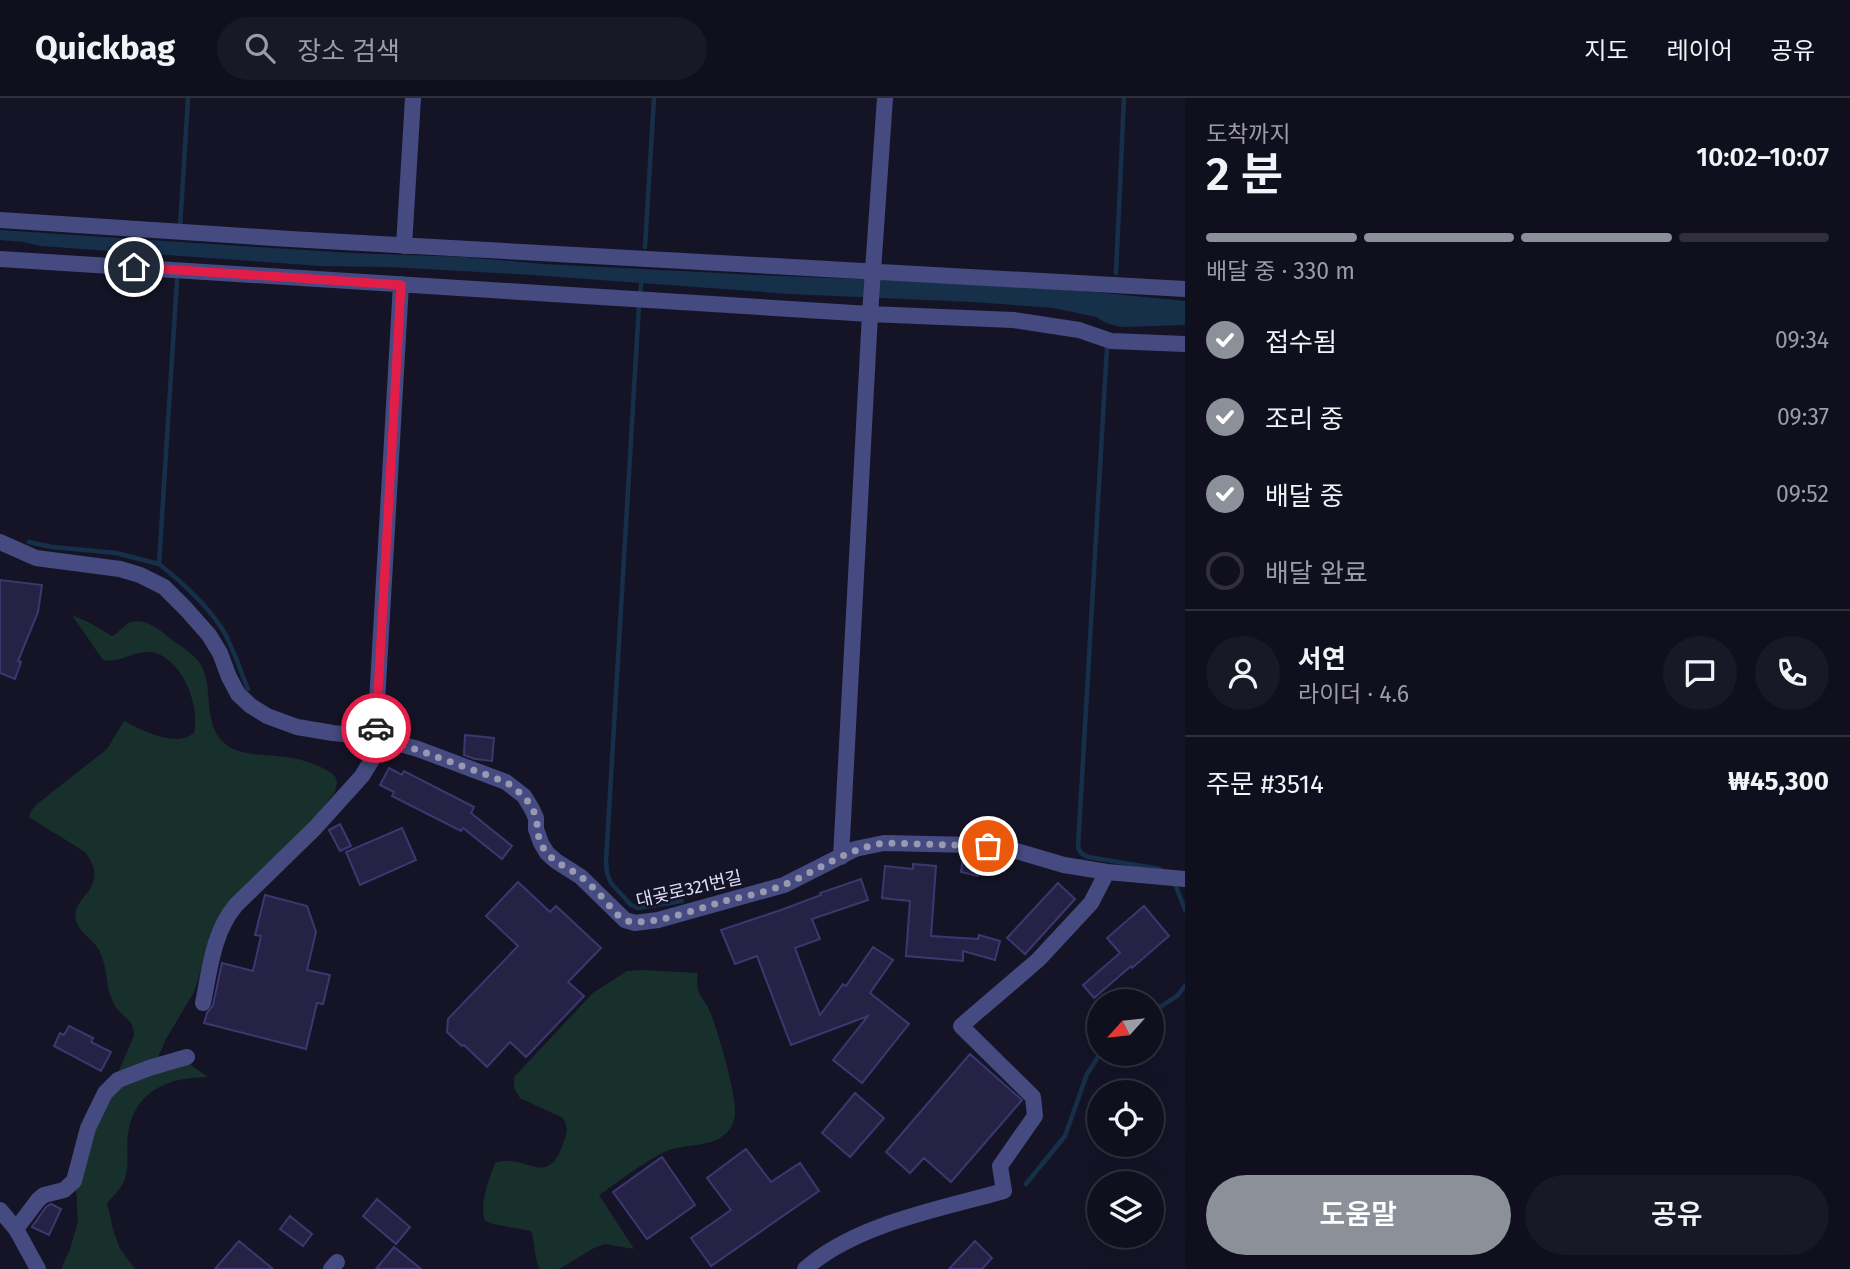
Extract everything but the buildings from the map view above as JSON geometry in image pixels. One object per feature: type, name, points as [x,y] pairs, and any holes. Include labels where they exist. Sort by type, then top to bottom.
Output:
[{"type":"lane","points":[[404,246],[413,98]]},
{"type":"lane","points":[[841,857],[870,314],[885,98]]},
{"type":"lane","points":[[0,220],[404,246],[1185,289]]},
{"type":"lane","points":[[0,259],[870,314],[1013,320],[1079,330],[1111,341],[1185,344]]},
{"type":"lane","points":[[203,1003],[213,950],[226,917],[315,828],[362,776],[380,738],[401,285]]},
{"type":"lane","name":"대곶로321번길","points":[[0,542],[36,558],[120,569],[164,587],[209,635],[238,694],[267,716],[298,727],[380,738],[506,782],[519,790],[532,809],[536,818],[536,829],[547,853],[581,877],[625,920],[635,923],[784,885],[869,845],[884,843],[1003,847],[1064,864],[1107,872],[1185,879]]},
{"type":"lane","points":[[805,1269],[817,1258],[863,1232],[1004,1191],[1000,1166],[1035,1116],[1033,1097],[961,1026],[1038,960],[1091,903],[1107,872]]},
{"type":"lane","points":[[16,1230],[38,1200],[44,1195],[64,1190],[74,1181],[88,1128],[106,1093],[118,1080],[187,1057]]},
{"type":"lane","points":[[0,1210],[16,1230],[38,1269]]},
{"type":"green space","points":[[72,615],[112,636],[135,621],[158,629],[201,665],[207,684],[210,714],[223,742],[244,753],[312,763],[335,776],[337,783],[335,792],[314,819],[209,945],[194,992],[166,1039],[154,1066],[181,1058],[208,1077],[167,1083],[146,1096],[132,1118],[128,1133],[126,1175],[107,1203],[120,1249],[135,1269],[61,1269],[78,1222],[76,1186],[103,1107],[134,1036],[132,1024],[110,996],[99,950],[80,929],[76,920],[79,904],[93,883],[95,874],[92,864],[85,852],[29,817],[36,805],[107,749],[124,721],[157,736],[184,738],[195,729],[194,705],[181,674],[166,658],[156,653],[143,652],[116,660],[103,660]]},
{"type":"green space","points":[[627,971],[698,973],[698,991],[713,1021],[730,1077],[735,1103],[731,1128],[709,1142],[662,1153],[599,1195],[634,1249],[605,1244],[559,1269],[540,1269],[531,1231],[493,1224],[485,1221],[483,1214],[485,1192],[495,1163],[516,1162],[542,1168],[550,1165],[557,1158],[566,1134],[563,1118],[520,1098],[514,1088],[514,1077],[593,993]]},
{"type":"water","points":[[0,230],[544,264],[979,284],[1094,292],[1185,301],[1185,325],[1121,327],[1096,317],[1054,308],[973,302],[790,294],[389,267],[321,266],[40,246],[0,240]]},
{"type":"waterway","points":[[180,227],[188,98]]},
{"type":"waterway","points":[[645,247],[654,98]]},
{"type":"waterway","points":[[1116,273],[1124,98]]},
{"type":"waterway","points":[[640,294],[642,277]]},
{"type":"waterway","points":[[177,280],[159,564],[194,595],[218,622],[248,689]]},
{"type":"waterway","points":[[639,305],[606,861],[611,883],[631,905],[638,908],[682,901]]},
{"type":"waterway","points":[[1107,347],[1078,847],[1081,853],[1088,857],[1160,869]]},
{"type":"waterway","points":[[29,542],[116,553],[159,564]]},
{"type":"waterway","points":[[1175,884],[1185,910]]},
{"type":"waterway","points":[[1164,1004],[1177,996],[1185,986]]},
{"type":"waterway","points":[[1026,1184],[1065,1136],[1092,1066]]},
{"type":"way so far","points":[[376,728],[375,737],[506,782],[519,790],[536,818],[536,829],[547,853],[581,877],[618,915],[635,923],[784,885],[855,849],[869,845],[884,843],[988,846]]},
{"type":"route","points":[[134,267],[401,285],[376,728]]}]
